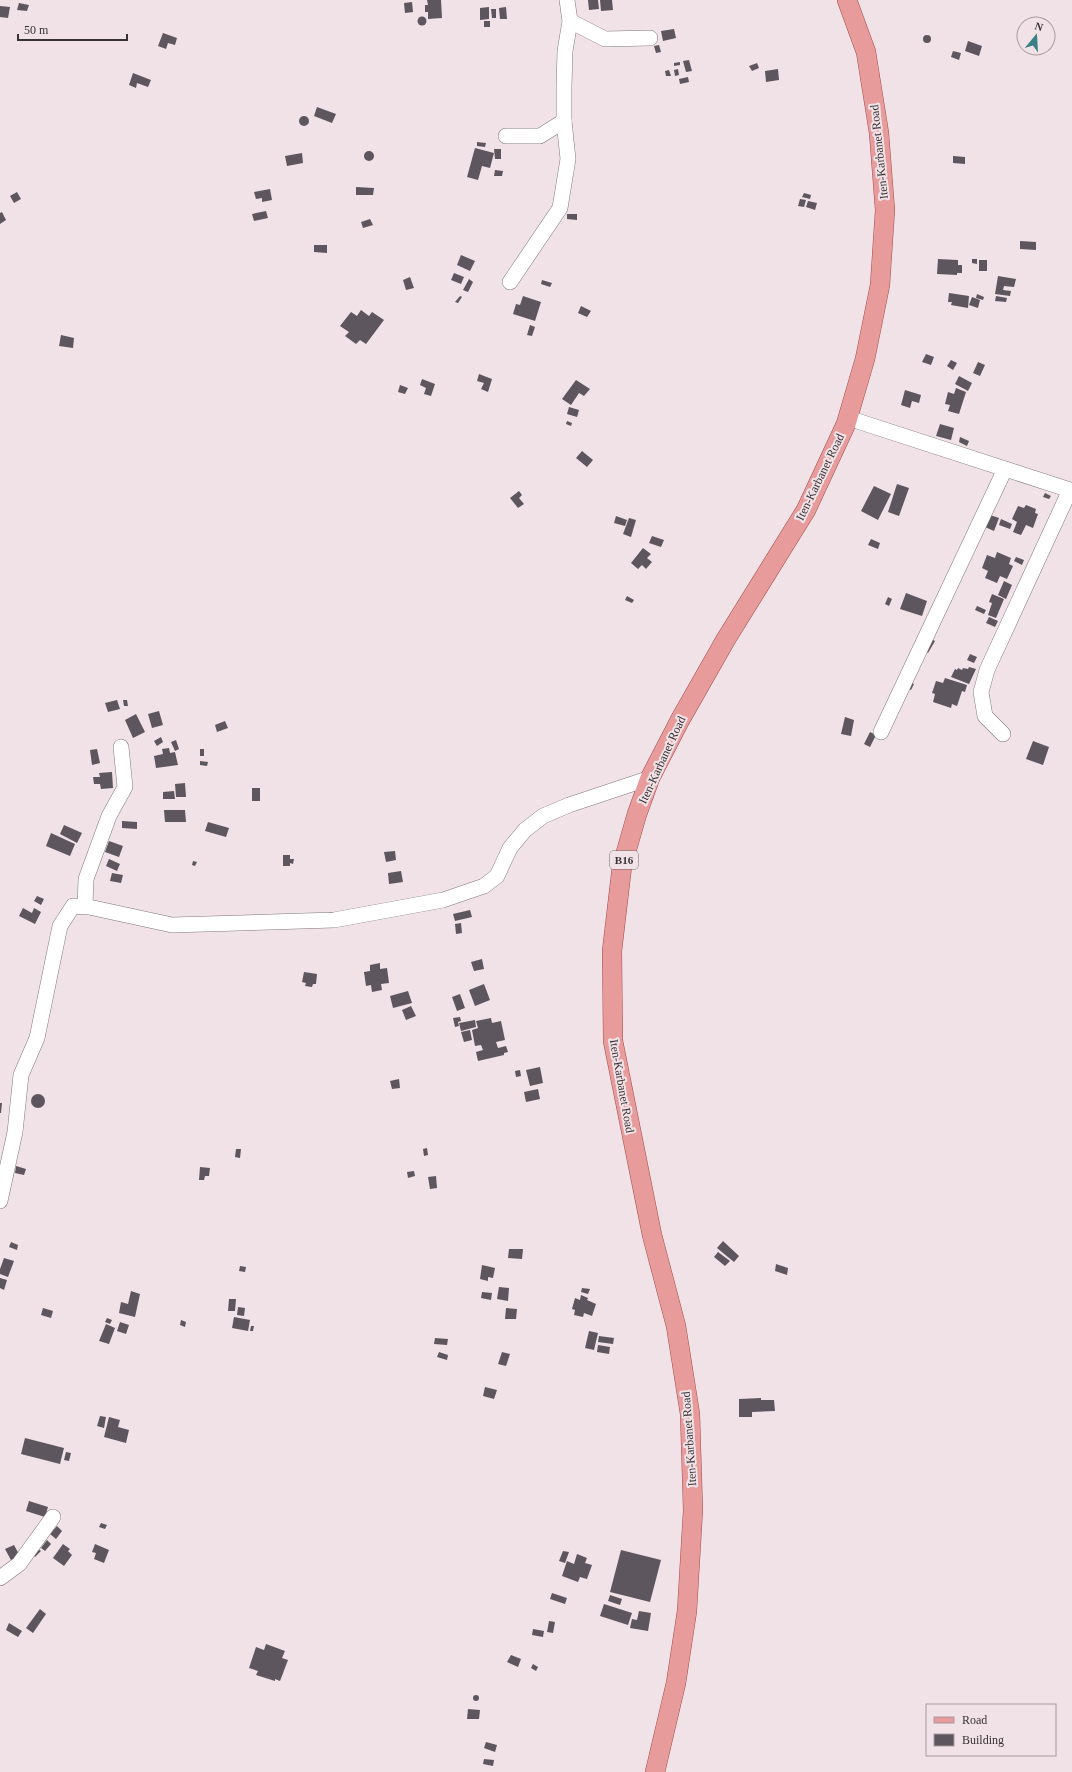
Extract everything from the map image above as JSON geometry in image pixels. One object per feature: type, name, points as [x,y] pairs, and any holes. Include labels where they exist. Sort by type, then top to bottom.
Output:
[{"type":"main road","name":"Iten-Karbanet Road","points":[[655,1772],[676,1683],[687,1611],[693,1510],[690,1414],[676,1326],[652,1235],[613,1041],[612,951],[622,866],[637,814],[650,778],[680,720],[722,646],[806,510],[848,418],[865,359],[880,285],[885,210],[880,133],[866,52],[847,0]]},
{"type":"street","points":[[510,282],[560,208],[568,159],[564,121],[564,51],[570,21],[567,0]]},
{"type":"street","points":[[570,21],[605,39],[650,38]]},
{"type":"street","points":[[506,136],[540,136],[564,121]]},
{"type":"street","points":[[848,418],[1070,490],[987,670],[981,692],[985,716],[1003,734]]},
{"type":"street","points":[[881,732],[1005,469]]},
{"type":"street","points":[[85,906],[86,879],[110,816],[125,786],[121,747]]},
{"type":"street","points":[[0,1201],[15,1132],[21,1075],[37,1038],[60,926],[73,906],[85,906],[172,925],[334,920],[443,900],[484,886],[497,876],[510,848],[525,830],[543,816],[569,805],[650,778]]},
{"type":"street","points":[[0,1578],[19,1564],[53,1517]]},
{"type":"building","points":[[427,0],[441,0],[442,18],[428,19],[428,12],[425,12],[425,5],[428,5]]},
{"type":"building","points":[[588,0],[598,0],[599,9],[589,10]]},
{"type":"building","points":[[600,0],[612,0],[613,10],[601,11]]},
{"type":"building","points":[[412,2],[413,12],[405,13],[404,3]]},
{"type":"building","points":[[19,3],[29,5],[27,11],[17,10]]},
{"type":"building","points":[[0,6],[10,7],[8,18],[0,17]]},
{"type":"building","points":[[489,7],[489,19],[480,20],[480,8]]},
{"type":"building","points":[[506,7],[507,19],[500,19],[499,8]]},
{"type":"building","points":[[491,9],[496,9],[496,18],[492,18]]},
{"type":"building","points":[[422,16],[427,21],[422,26],[417,21]]},
{"type":"building","points":[[484,21],[490,21],[490,27],[484,27]]},
{"type":"building","points":[[674,29],[676,38],[663,41],[661,31]]},
{"type":"building","points":[[163,33],[177,38],[175,45],[168,43],[166,49],[158,46]]},
{"type":"building","points":[[925,35],[929,35],[931,39],[929,43],[925,43],[923,41],[923,37]]},
{"type":"building","points":[[968,41],[982,46],[979,56],[965,51]]},
{"type":"building","points":[[659,45],[661,52],[656,53],[654,46]]},
{"type":"building","points":[[953,51],[961,53],[959,60],[951,57]]},
{"type":"building","points":[[689,60],[692,71],[686,72],[683,61]]},
{"type":"building","points":[[680,62],[680,65],[674,66],[674,63]]},
{"type":"building","points":[[757,63],[759,68],[752,71],[749,66]]},
{"type":"building","points":[[678,69],[679,75],[675,76],[674,70]]},
{"type":"building","points":[[778,69],[779,80],[766,82],[765,71]]},
{"type":"building","points":[[669,70],[671,76],[666,76],[665,71]]},
{"type":"building","points":[[133,73],[151,80],[148,87],[137,83],[136,88],[129,85]]},
{"type":"building","points":[[688,77],[689,82],[680,84],[679,79]]},
{"type":"building","points":[[317,107],[336,114],[332,123],[314,116]]},
{"type":"building","points":[[304,116],[309,121],[304,126],[299,121]]},
{"type":"building","points":[[477,142],[486,143],[485,147],[477,146]]},
{"type":"building","points":[[475,148],[494,153],[490,168],[482,166],[478,180],[467,177]]},
{"type":"building","points":[[494,149],[501,149],[501,159],[495,159]]},
{"type":"building","points":[[367,151],[371,151],[373,152],[373,160],[367,161],[364,158],[364,154]]},
{"type":"building","points":[[302,153],[303,163],[287,166],[285,156]]},
{"type":"building","points":[[953,156],[965,157],[965,164],[953,163]]},
{"type":"building","points":[[495,170],[503,171],[502,176],[494,176]]},
{"type":"building","points":[[356,187],[374,188],[373,195],[356,195]]},
{"type":"building","points":[[270,189],[272,200],[262,202],[262,198],[256,199],[254,192]]},
{"type":"building","points":[[17,192],[21,199],[14,203],[10,196]]},
{"type":"building","points":[[804,193],[811,195],[810,199],[802,197]]},
{"type":"building","points":[[800,199],[806,200],[804,207],[798,206]]},
{"type":"building","points":[[808,201],[817,203],[815,210],[806,207]]},
{"type":"building","points":[[266,211],[268,218],[254,221],[252,214]]},
{"type":"building","points":[[2,212],[6,220],[0,224],[0,213]]},
{"type":"building","points":[[567,214],[577,214],[577,220],[567,219]]},
{"type":"building","points":[[370,219],[373,225],[363,228],[361,222]]},
{"type":"building","points":[[1020,241],[1036,242],[1036,250],[1020,249]]},
{"type":"building","points":[[314,245],[327,245],[327,253],[314,252]]},
{"type":"building","points":[[461,255],[475,261],[470,271],[457,265]]},
{"type":"building","points":[[938,259],[958,260],[958,265],[962,265],[962,273],[957,273],[957,275],[937,274]]},
{"type":"building","points":[[972,259],[977,259],[977,264],[972,263]]},
{"type":"building","points":[[979,260],[987,260],[987,271],[979,271]]},
{"type":"building","points":[[454,273],[464,277],[461,284],[451,280]]},
{"type":"building","points":[[998,276],[1016,279],[1014,287],[1004,286],[1003,290],[1011,291],[1010,296],[995,294]]},
{"type":"building","points":[[410,277],[414,288],[406,290],[403,280]]},
{"type":"building","points":[[469,279],[473,282],[468,292],[463,290]]},
{"type":"building","points":[[542,280],[552,283],[550,287],[541,284]]},
{"type":"building","points":[[949,293],[969,296],[968,308],[951,305],[952,302],[948,302]]},
{"type":"building","points":[[977,294],[984,297],[983,300],[976,298]]},
{"type":"building","points":[[460,296],[462,297],[458,303],[455,302]]},
{"type":"building","points":[[523,296],[541,302],[535,321],[513,314],[516,304],[520,305]]},
{"type":"building","points":[[996,296],[1007,298],[1006,302],[995,301]]},
{"type":"building","points":[[972,297],[980,300],[978,308],[969,305]]},
{"type":"building","points":[[581,306],[591,311],[587,317],[578,313]]},
{"type":"building","points":[[361,310],[369,316],[372,312],[384,320],[366,344],[360,340],[356,344],[345,336],[349,332],[340,326],[351,312],[357,316]]},
{"type":"building","points":[[530,325],[535,327],[532,336],[527,335]]},
{"type":"building","points":[[61,335],[74,338],[73,348],[59,346]]},
{"type":"building","points":[[926,354],[934,357],[931,365],[922,362]]},
{"type":"building","points":[[951,360],[957,363],[953,370],[947,366]]},
{"type":"building","points":[[978,362],[985,365],[980,376],[973,373]]},
{"type":"building","points":[[479,374],[492,379],[488,392],[481,389],[484,383],[477,381]]},
{"type":"building","points":[[959,376],[972,383],[968,391],[955,384]]},
{"type":"building","points":[[422,379],[435,384],[431,396],[424,394],[426,388],[420,385]]},
{"type":"building","points":[[576,380],[590,389],[584,396],[579,393],[571,405],[562,399]]},
{"type":"building","points":[[400,385],[408,388],[405,394],[398,392]]},
{"type":"building","points":[[956,388],[966,392],[959,414],[948,411],[950,405],[945,404],[948,392],[954,394]]},
{"type":"building","points":[[905,390],[921,395],[919,403],[912,401],[910,408],[901,405]]},
{"type":"building","points":[[569,407],[579,410],[577,417],[567,414]]},
{"type":"building","points":[[567,421],[572,423],[571,426],[566,424]]},
{"type":"building","points":[[940,424],[954,428],[951,440],[936,436]]},
{"type":"building","points":[[960,437],[969,441],[967,446],[959,442]]},
{"type":"building","points":[[582,451],[593,460],[587,467],[576,458]]},
{"type":"building","points":[[897,484],[909,488],[899,516],[888,512]]},
{"type":"building","points":[[874,486],[891,494],[878,520],[861,511]]},
{"type":"building","points":[[519,491],[522,495],[519,498],[524,504],[518,508],[510,498]]},
{"type":"building","points":[[1045,493],[1051,496],[1049,499],[1043,497]]},
{"type":"building","points":[[1026,505],[1036,509],[1035,513],[1038,514],[1033,528],[1026,525],[1021,535],[1013,532],[1017,522],[1012,519],[1018,506],[1024,508]]},
{"type":"building","points":[[990,515],[999,518],[994,531],[985,527]]},
{"type":"building","points":[[616,516],[627,520],[625,526],[614,523]]},
{"type":"building","points":[[629,518],[636,520],[631,537],[623,534]]},
{"type":"building","points":[[1001,519],[1012,524],[1010,529],[999,525]]},
{"type":"building","points":[[652,536],[664,540],[661,547],[649,543]]},
{"type":"building","points":[[871,539],[880,543],[878,549],[868,545]]},
{"type":"building","points":[[643,548],[651,554],[647,558],[652,562],[646,569],[642,565],[638,569],[631,563]]},
{"type":"building","points":[[997,552],[1011,558],[1009,564],[1013,566],[1007,579],[1000,576],[997,583],[985,578],[988,571],[982,568],[987,555],[995,558]]},
{"type":"building","points":[[1016,557],[1024,560],[1022,565],[1014,561]]},
{"type":"building","points":[[1004,581],[1012,585],[1006,599],[998,595]]},
{"type":"building","points":[[906,593],[927,601],[922,616],[900,609]]},
{"type":"building","points":[[992,594],[1004,599],[996,618],[988,615],[992,603],[989,602]]},
{"type":"building","points":[[627,596],[634,600],[632,603],[625,600]]},
{"type":"building","points":[[888,597],[892,599],[889,606],[885,604]]},
{"type":"building","points":[[977,606],[986,610],[984,614],[975,610]]},
{"type":"building","points":[[989,617],[998,621],[995,627],[986,623]]},
{"type":"building","points":[[929,638],[935,641],[928,653],[923,650]]},
{"type":"building","points":[[970,654],[977,657],[974,663],[967,660]]},
{"type":"building","points":[[969,667],[976,669],[969,684],[951,677],[955,669],[957,670],[958,668],[962,670],[963,668],[968,669]]},
{"type":"building","points":[[945,678],[967,685],[965,692],[962,691],[957,706],[952,704],[951,708],[933,702],[935,694],[932,693],[936,681],[943,683]]},
{"type":"building","points":[[910,682],[914,684],[911,690],[907,688]]},
{"type":"building","points":[[117,700],[120,709],[108,712],[105,703]]},
{"type":"building","points":[[123,700],[127,700],[128,706],[124,706]]},
{"type":"building","points":[[159,711],[163,725],[152,728],[148,714]]},
{"type":"building","points":[[136,714],[145,732],[133,738],[125,720]]},
{"type":"building","points":[[845,717],[854,720],[851,736],[841,734]]},
{"type":"building","points":[[225,721],[228,728],[217,732],[215,725]]},
{"type":"building","points":[[870,732],[876,735],[870,747],[864,744]]},
{"type":"building","points":[[161,737],[163,742],[157,746],[154,741]]},
{"type":"building","points":[[176,740],[179,749],[175,751],[171,742]]},
{"type":"building","points":[[1033,741],[1049,747],[1043,765],[1026,759]]},
{"type":"building","points":[[169,748],[170,753],[175,752],[178,765],[156,768],[154,756],[163,754],[162,749]]},
{"type":"building","points":[[97,749],[100,763],[92,765],[90,750]]},
{"type":"building","points":[[200,749],[204,749],[204,756],[200,756]]},
{"type":"building","points":[[200,761],[208,762],[207,766],[200,765]]},
{"type":"building","points":[[112,772],[113,788],[101,789],[100,784],[94,784],[93,777],[100,777],[99,773]]},
{"type":"building","points":[[185,783],[186,797],[176,797],[175,784]]},
{"type":"building","points":[[252,788],[260,788],[260,801],[252,801]]},
{"type":"building","points":[[174,791],[175,799],[163,799],[163,792]]},
{"type":"building","points":[[164,810],[185,810],[186,822],[165,822]]},
{"type":"building","points":[[122,821],[137,822],[137,829],[122,828]]},
{"type":"building","points":[[208,822],[229,828],[226,837],[205,831]]},
{"type":"building","points":[[64,825],[82,833],[77,843],[60,834]]},
{"type":"building","points":[[51,833],[75,844],[70,856],[46,846]]},
{"type":"building","points":[[109,841],[123,846],[119,857],[105,852]]},
{"type":"building","points":[[395,851],[396,860],[386,862],[384,852]]},
{"type":"building","points":[[283,855],[290,855],[290,859],[294,859],[293,864],[290,863],[290,866],[283,866]]},
{"type":"building","points":[[109,859],[120,864],[117,871],[106,866]]},
{"type":"building","points":[[193,861],[197,862],[195,866],[192,865]]},
{"type":"building","points":[[401,871],[403,882],[389,884],[388,873]]},
{"type":"building","points":[[112,873],[123,875],[121,883],[110,881]]},
{"type":"building","points":[[37,896],[44,899],[41,905],[34,901]]},
{"type":"building","points":[[23,908],[32,913],[34,908],[41,912],[35,924],[19,916]]},
{"type":"building","points":[[470,910],[472,917],[455,921],[453,914]]},
{"type":"building","points":[[461,923],[462,933],[456,934],[455,924]]},
{"type":"building","points":[[482,959],[484,969],[474,971],[471,962]]},
{"type":"building","points":[[380,963],[380,969],[387,968],[389,983],[381,984],[382,990],[372,992],[371,985],[366,986],[364,972],[370,971],[370,965]]},
{"type":"building","points":[[304,972],[317,974],[316,984],[313,984],[312,987],[305,986],[306,983],[302,982]]},
{"type":"building","points":[[484,984],[490,1000],[475,1006],[469,990]]},
{"type":"building","points":[[408,991],[412,1003],[393,1008],[390,996]]},
{"type":"building","points":[[460,994],[465,1008],[457,1011],[452,997]]},
{"type":"building","points":[[411,1006],[416,1016],[406,1020],[402,1010]]},
{"type":"building","points":[[460,1017],[461,1021],[458,1022],[459,1026],[455,1027],[453,1018]]},
{"type":"building","points":[[491,1018],[492,1023],[501,1021],[505,1040],[496,1042],[498,1048],[506,1046],[508,1052],[504,1053],[504,1055],[478,1061],[476,1052],[483,1050],[481,1045],[475,1046],[472,1030],[478,1028],[476,1021]]},
{"type":"building","points":[[475,1020],[476,1027],[461,1031],[459,1023]]},
{"type":"building","points":[[470,1030],[472,1040],[464,1042],[461,1032]]},
{"type":"building","points":[[540,1067],[543,1083],[530,1086],[526,1070]]},
{"type":"building","points":[[520,1070],[521,1076],[516,1077],[515,1071]]},
{"type":"building","points":[[399,1079],[400,1088],[392,1089],[390,1081]]},
{"type":"building","points":[[538,1089],[540,1099],[526,1102],[524,1092]]},
{"type":"building","points":[[35,1094],[41,1094],[45,1098],[45,1104],[41,1108],[35,1108],[31,1104],[31,1098]]},
{"type":"building","points":[[0,1103],[2,1103],[1,1113],[0,1113]]},
{"type":"building","points":[[427,1148],[428,1155],[424,1156],[423,1149]]},
{"type":"building","points":[[236,1149],[241,1149],[240,1158],[235,1157]]},
{"type":"building","points":[[16,1166],[26,1169],[24,1175],[15,1173]]},
{"type":"building","points":[[200,1167],[210,1168],[209,1176],[205,1176],[204,1180],[199,1180]]},
{"type":"building","points":[[414,1171],[415,1176],[408,1178],[407,1172]]},
{"type":"building","points":[[436,1176],[437,1188],[430,1189],[428,1177]]},
{"type":"building","points":[[723,1241],[739,1256],[734,1262],[717,1248]]},
{"type":"building","points":[[11,1242],[18,1245],[17,1250],[9,1247]]},
{"type":"building","points":[[509,1249],[523,1249],[522,1259],[508,1258]]},
{"type":"building","points":[[718,1252],[730,1261],[725,1266],[714,1257]]},
{"type":"building","points":[[4,1258],[14,1261],[8,1277],[0,1274],[0,1269]]},
{"type":"building","points":[[776,1264],[788,1268],[787,1275],[775,1271]]},
{"type":"building","points":[[482,1265],[495,1268],[493,1278],[488,1277],[488,1281],[480,1279]]},
{"type":"building","points":[[240,1266],[246,1267],[245,1272],[239,1271]]},
{"type":"building","points":[[0,1278],[7,1280],[4,1290],[0,1288]]},
{"type":"building","points":[[499,1287],[509,1288],[508,1301],[497,1299]]},
{"type":"building","points":[[582,1288],[590,1289],[588,1294],[581,1292]]},
{"type":"building","points":[[131,1291],[140,1294],[135,1317],[119,1313],[121,1302],[128,1304]]},
{"type":"building","points":[[482,1292],[492,1293],[491,1300],[481,1298]]},
{"type":"building","points":[[581,1295],[588,1298],[587,1300],[596,1304],[592,1316],[584,1313],[583,1317],[574,1315],[575,1310],[572,1309],[575,1298],[580,1300]]},
{"type":"building","points":[[229,1299],[236,1299],[235,1311],[228,1311]]},
{"type":"building","points":[[238,1307],[245,1308],[244,1316],[237,1315]]},
{"type":"building","points":[[43,1308],[53,1311],[51,1318],[41,1315]]},
{"type":"building","points":[[506,1308],[517,1309],[516,1319],[505,1319]]},
{"type":"building","points":[[234,1317],[250,1320],[248,1331],[232,1328]]},
{"type":"building","points":[[107,1318],[112,1320],[110,1324],[105,1322]]},
{"type":"building","points":[[181,1320],[186,1322],[185,1327],[180,1325]]},
{"type":"building","points":[[120,1322],[129,1325],[126,1334],[117,1331]]},
{"type":"building","points":[[106,1324],[115,1328],[109,1344],[99,1341]]},
{"type":"building","points":[[251,1326],[254,1326],[253,1331],[250,1331]]},
{"type":"building","points":[[589,1331],[598,1333],[594,1350],[585,1348]]},
{"type":"building","points":[[599,1336],[614,1338],[613,1344],[598,1342]]},
{"type":"building","points":[[435,1338],[448,1339],[447,1345],[434,1344]]},
{"type":"building","points":[[598,1345],[610,1347],[609,1354],[597,1352]]},
{"type":"building","points":[[439,1352],[448,1355],[447,1360],[437,1357]]},
{"type":"building","points":[[502,1352],[510,1354],[506,1366],[498,1364]]},
{"type":"building","points":[[485,1387],[497,1390],[494,1399],[483,1396]]},
{"type":"building","points":[[761,1398],[761,1400],[774,1400],[775,1411],[752,1412],[752,1417],[739,1417],[739,1399]]},
{"type":"building","points":[[100,1416],[106,1417],[104,1428],[97,1426]]},
{"type":"building","points":[[109,1417],[120,1420],[118,1427],[129,1430],[126,1443],[104,1437]]},
{"type":"building","points":[[25,1438],[64,1448],[60,1464],[21,1454]]},
{"type":"building","points":[[66,1452],[71,1453],[69,1461],[64,1460]]},
{"type":"building","points":[[29,1501],[48,1507],[45,1517],[26,1511]]},
{"type":"building","points":[[101,1523],[107,1525],[105,1529],[99,1527]]},
{"type":"building","points":[[57,1526],[62,1531],[56,1539],[50,1534]]},
{"type":"building","points":[[47,1540],[51,1544],[45,1551],[41,1548]]},
{"type":"building","points":[[63,1544],[70,1549],[68,1551],[72,1555],[64,1566],[53,1558]]},
{"type":"building","points":[[95,1544],[109,1550],[104,1563],[94,1559],[96,1553],[92,1552]]},
{"type":"building","points":[[14,1545],[21,1558],[12,1562],[5,1549]]},
{"type":"building","points":[[38,1549],[41,1551],[35,1557],[33,1554]]},
{"type":"building","points":[[621,1550],[661,1560],[650,1602],[610,1592]]},
{"type":"building","points":[[563,1551],[569,1552],[565,1563],[559,1561]]},
{"type":"building","points":[[577,1554],[587,1558],[585,1563],[592,1565],[587,1579],[580,1577],[578,1582],[562,1576],[567,1561],[574,1564]]},
{"type":"building","points":[[552,1593],[567,1598],[565,1604],[550,1599]]},
{"type":"building","points":[[610,1595],[622,1599],[620,1605],[608,1601]]},
{"type":"building","points":[[604,1604],[632,1613],[628,1625],[600,1616]]},
{"type":"building","points":[[40,1609],[46,1614],[33,1633],[26,1628]]},
{"type":"building","points":[[639,1611],[651,1613],[648,1631],[630,1628],[632,1619],[637,1620]]},
{"type":"building","points":[[549,1621],[555,1622],[553,1633],[547,1632]]},
{"type":"building","points":[[9,1623],[22,1631],[18,1637],[6,1630]]},
{"type":"building","points":[[533,1629],[544,1631],[543,1637],[532,1635]]},
{"type":"building","points":[[266,1644],[285,1651],[282,1658],[288,1660],[280,1681],[275,1679],[275,1681],[256,1675],[258,1671],[249,1668],[256,1647],[264,1650]]},
{"type":"building","points":[[511,1655],[521,1659],[518,1667],[507,1662]]},
{"type":"building","points":[[533,1664],[538,1667],[536,1671],[531,1668]]},
{"type":"building","points":[[476,1695],[479,1698],[476,1701],[473,1698]]},
{"type":"building","points":[[468,1709],[480,1710],[479,1719],[467,1719]]},
{"type":"building","points":[[486,1742],[497,1745],[495,1752],[484,1748]]},
{"type":"building","points":[[484,1759],[494,1760],[493,1766],[483,1764]]}]
